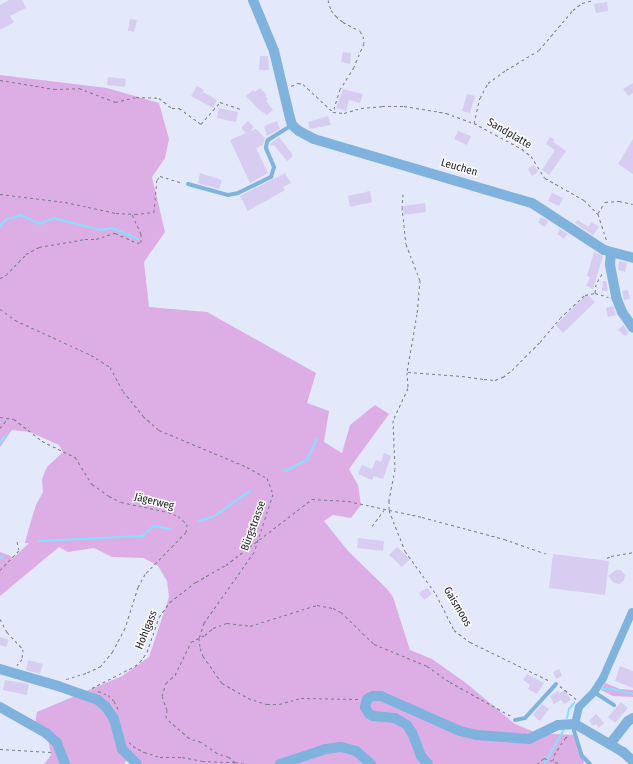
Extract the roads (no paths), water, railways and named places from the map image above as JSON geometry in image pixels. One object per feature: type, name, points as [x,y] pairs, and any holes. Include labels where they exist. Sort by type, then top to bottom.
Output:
[{"type":"street","points":[[252,0],[274,51],[292,125]]},
{"type":"street","name":"Leuchen","points":[[292,125],[299,131],[314,139],[532,203],[598,247],[611,253],[633,258]]},
{"type":"street","points":[[611,253],[610,265],[616,297],[622,312],[633,328]]},
{"type":"street","points":[[574,727],[580,707],[594,692],[603,678],[632,612]]},
{"type":"street","points":[[3,671],[92,696],[102,703],[114,719],[122,749],[137,764]]},
{"type":"street","points":[[428,764],[420,756],[412,733],[407,725],[395,718],[374,716],[369,714],[365,707],[367,699],[373,696],[381,696],[460,731],[477,735],[508,739],[530,739],[558,725],[574,727],[610,744],[633,761]]},
{"type":"street","points":[[0,707],[46,733],[57,743],[65,764]]},
{"type":"street","points":[[610,744],[628,721],[633,718]]},
{"type":"street","points":[[280,764],[326,749],[341,747],[356,751],[371,764]]},
{"type":"lane","points":[[188,184],[228,195],[238,193],[271,177],[274,167],[266,148],[267,142],[292,125]]},
{"type":"lane","points":[[516,720],[525,718],[556,684]]},
{"type":"lane","points":[[594,692],[614,705]]},
{"type":"lane","points":[[574,727],[582,756],[590,764]]},
{"type":"waterway","points":[[0,227],[5,220],[21,215],[40,224],[53,218],[101,230],[112,228],[138,239]]},
{"type":"waterway","points":[[0,443],[6,435]]},
{"type":"waterway","points":[[285,471],[307,460],[317,439]]},
{"type":"waterway","points":[[198,521],[213,517],[250,491]]},
{"type":"waterway","points":[[39,541],[142,536],[154,526],[171,529]]},
{"type":"waterway","points":[[602,690],[607,688],[633,694]]},
{"type":"waterway","points":[[567,718],[569,709],[574,703]]},
{"type":"waterway","points":[[544,764],[564,730]]}]
